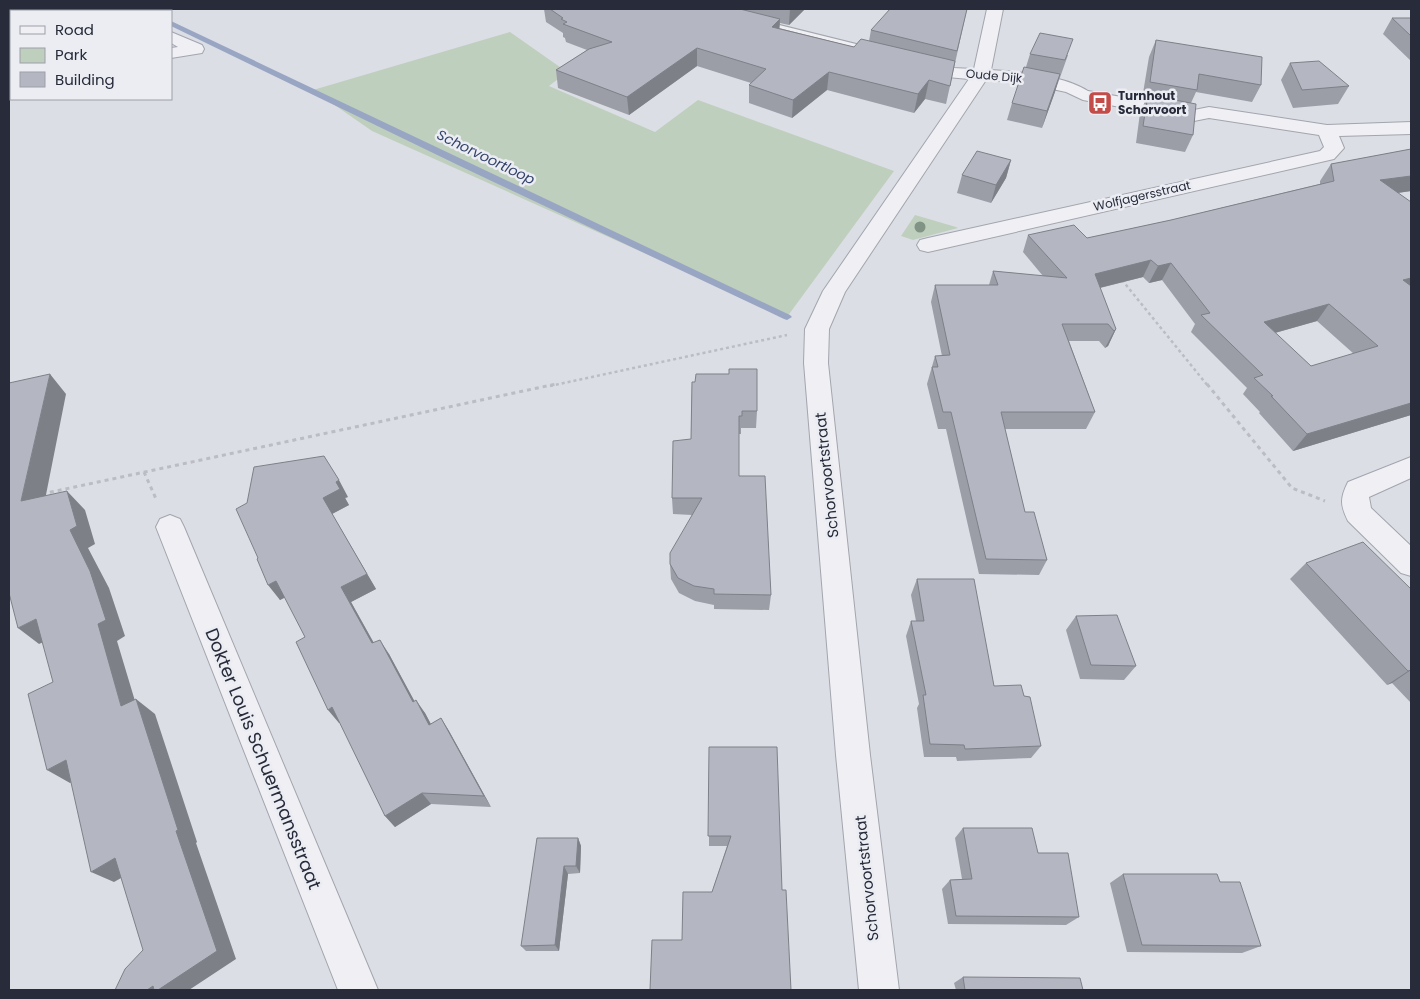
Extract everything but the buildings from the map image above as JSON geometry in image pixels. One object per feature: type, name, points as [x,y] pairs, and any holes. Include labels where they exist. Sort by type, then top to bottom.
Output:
[{"type":"street","name":"Oude Dijk","points":[[697,9],[953,73],[1020,77],[1072,88],[1083,95],[1194,116],[1209,112],[1327,131],[1411,128]]},
{"type":"street","name":"Schorvoortstraat","points":[[879,990],[853,755],[816,363],[817,329],[834,290],[982,76],[995,9]]},
{"type":"street","points":[[172,37],[196,49],[172,53]]},
{"type":"street","name":"Wolfjagersstraat","points":[[928,245],[1327,155],[1334,148],[1327,131]]},
{"type":"street","points":[[1411,467],[1358,490],[1355,497],[1358,514],[1411,564]]},
{"type":"street","name":"Dokter Louis Schuermansstraat","points":[[170,527],[358,990]]},
{"type":"path","points":[[18,10],[46,9]]},
{"type":"path","points":[[1117,274],[1292,488],[1358,514]]},
{"type":"path","points":[[38,495],[817,329]]},
{"type":"green space","points":[[510,32],[567,72],[549,86],[655,132],[698,100],[894,171],[787,317],[372,131],[313,90]]},
{"type":"green space","points":[[915,215],[958,228],[913,240],[901,236]]},
{"type":"waterway","name":"Schorvoortloop","points":[[172,23],[465,165],[787,317]]},
{"type":"place","name":"Turnhout Schorvoort","points":[[1100,103]]}]
